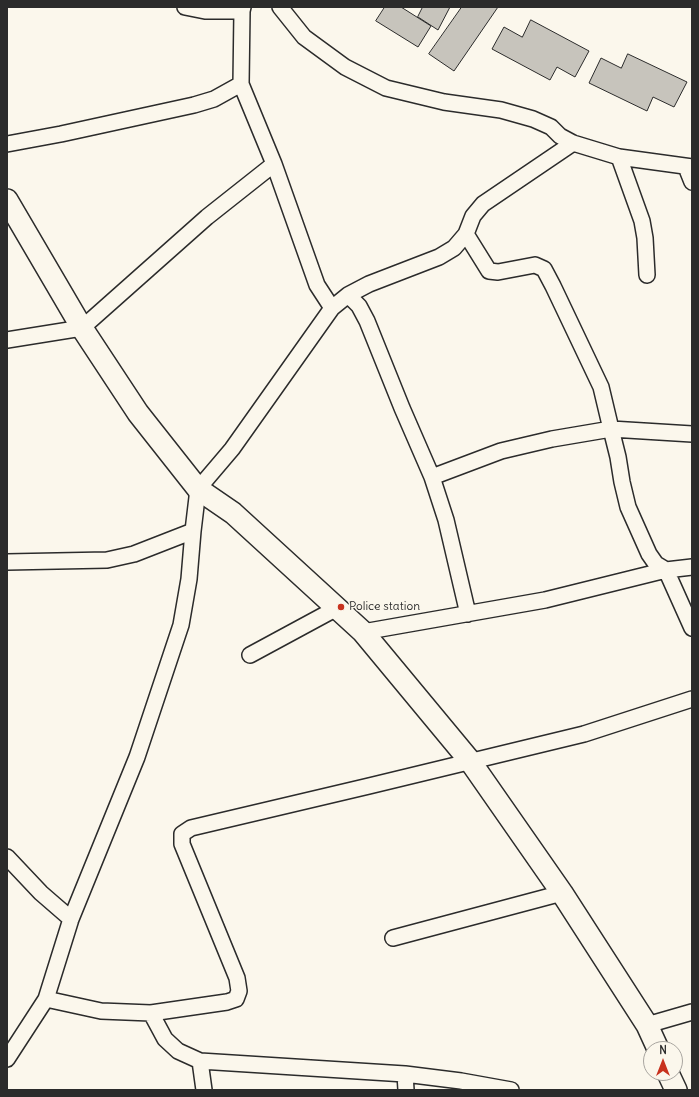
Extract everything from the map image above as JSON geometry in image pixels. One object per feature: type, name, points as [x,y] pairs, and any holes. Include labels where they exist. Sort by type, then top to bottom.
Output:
[{"type":"street","points":[[185,7],[205,11],[242,9],[241,84],[274,164],[317,285],[332,308]]},
{"type":"street","points":[[280,7],[304,38],[346,67],[386,88],[444,102],[501,110],[533,119],[551,127],[560,136],[573,143],[619,157],[689,167],[692,182]]},
{"type":"street","points":[[7,144],[194,105],[214,98],[241,84]]},
{"type":"street","points":[[7,1059],[46,999],[71,919],[137,757],[180,625],[189,579],[198,489],[232,448],[332,308],[348,295],[369,284],[439,257],[454,248],[466,234],[473,216],[483,204],[573,143]]},
{"type":"street","points":[[619,157],[642,221],[645,238],[647,275]]},
{"type":"street","points":[[7,340],[82,328],[207,217],[274,164]]},
{"type":"street","points":[[7,200],[82,328],[138,413],[198,489],[233,513],[363,632],[470,762],[562,893],[647,1025],[654,1041]]},
{"type":"street","points":[[466,234],[489,271],[498,272],[535,265],[544,268],[601,387],[618,457],[628,507],[649,554],[656,564],[666,570],[692,628]]},
{"type":"street","points":[[348,295],[359,306],[367,321],[432,477],[446,520],[468,614]]},
{"type":"street","points":[[432,477],[501,451],[552,439],[611,429],[692,434]]},
{"type":"street","points":[[7,562],[107,560],[134,554],[193,531]]},
{"type":"street","points":[[363,632],[546,600],[666,570],[692,567]]},
{"type":"street","points":[[250,656],[337,608]]},
{"type":"street","points":[[46,999],[101,1011],[151,1013],[227,1002],[236,999],[239,991],[237,978],[182,844],[182,834],[191,828],[584,734],[692,699]]},
{"type":"street","points":[[7,857],[41,893],[71,919]]},
{"type":"street","points":[[393,938],[562,893]]},
{"type":"street","points":[[647,1025],[692,1012]]},
{"type":"street","points":[[151,1013],[165,1039],[178,1051],[200,1061],[405,1074],[461,1081],[511,1090]]},
{"type":"street","points":[[200,1061],[204,1090]]},
{"type":"street","points":[[405,1074],[406,1090]]},
{"type":"building","points":[[385,7],[401,7],[431,26],[418,47],[376,21]]},
{"type":"building","points":[[423,7],[450,7],[438,30],[418,17]]},
{"type":"building","points":[[462,7],[498,7],[454,71],[429,54]]},
{"type":"building","points":[[531,20],[589,51],[575,77],[557,67],[550,80],[492,49],[504,27],[522,37]]},
{"type":"building","points":[[628,54],[687,82],[674,107],[653,97],[647,111],[589,83],[601,58],[621,68]]},
{"type":"place","name":"Police station","points":[[341,607]]}]
